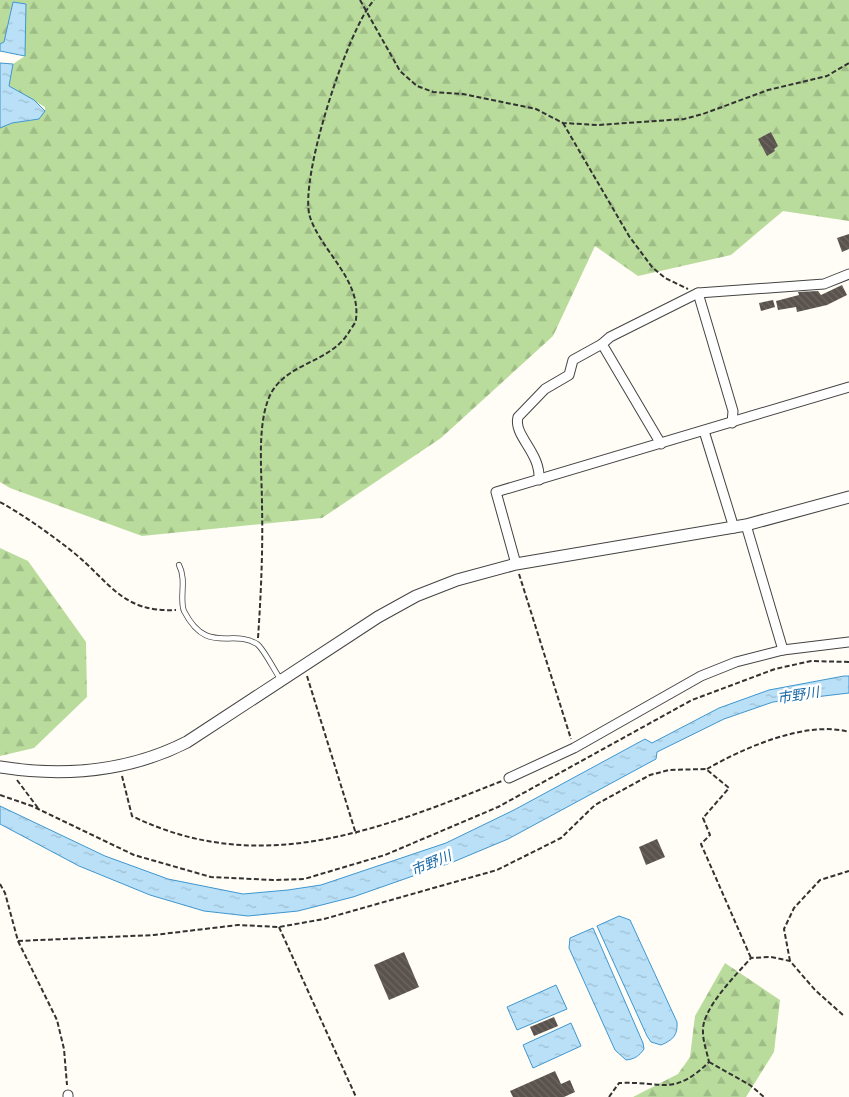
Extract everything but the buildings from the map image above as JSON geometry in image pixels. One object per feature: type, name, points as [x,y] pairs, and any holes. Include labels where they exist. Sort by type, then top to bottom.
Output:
[{"type":"street","points":[[539,480],[540,468],[531,449],[518,430],[518,417],[545,389],[568,375],[573,360],[602,344],[610,337],[698,292],[824,284],[849,274]]},
{"type":"street","points":[[698,292],[733,411],[732,423]]},
{"type":"street","points":[[602,344],[661,444]]},
{"type":"street","points":[[516,564],[496,492],[849,387]]},
{"type":"street","points":[[704,431],[734,528]]},
{"type":"street","points":[[0,767],[62,773],[120,767],[162,755],[187,742],[378,617],[416,596],[457,580],[516,564],[734,528],[849,497]]},
{"type":"street","points":[[746,525],[783,650]]},
{"type":"street","points":[[509,778],[574,748],[701,676],[736,662],[783,650],[849,642]]},
{"type":"lane","points":[[180,565],[184,574],[184,610],[201,632],[214,639],[244,640],[258,645],[281,680]]},
{"type":"path","points":[[360,0],[400,71],[417,86],[432,92],[463,94],[536,109],[563,123],[598,125],[684,119],[768,90],[827,76],[849,63]]},
{"type":"path","points":[[258,645],[262,555],[262,452],[268,400],[276,386],[289,371],[320,358],[341,344],[356,320],[354,298],[348,280],[317,233],[307,205],[314,150],[347,48],[366,9],[374,0]]},
{"type":"path","points":[[563,123],[629,236],[652,267],[665,278],[698,292]]},
{"type":"path","points":[[0,502],[74,553],[122,598],[137,605],[162,611],[184,610]]},
{"type":"path","points":[[516,564],[574,748]]},
{"type":"path","points":[[0,795],[38,809],[134,855],[211,877],[304,879],[385,855],[498,807],[692,700],[775,669],[812,661],[849,662]]},
{"type":"path","points":[[304,665],[356,834]]},
{"type":"path","points":[[18,941],[154,936],[238,925],[279,926],[324,919],[496,870],[562,838],[595,805],[650,775],[669,770],[706,769],[751,746],[806,730],[849,732]]},
{"type":"path","points":[[120,767],[132,816],[153,826],[191,837],[250,844],[281,845],[356,834],[429,810],[509,778]]},
{"type":"path","points":[[13,769],[14,776],[38,809]]},
{"type":"path","points":[[706,769],[728,788],[703,818],[710,835],[701,844],[751,958]]},
{"type":"path","points":[[843,1015],[814,990],[790,962],[784,929],[794,908],[820,880],[849,871]]},
{"type":"path","points":[[0,884],[5,893],[18,941],[57,1020],[64,1049],[68,1096]]},
{"type":"path","points":[[279,926],[356,1097]]},
{"type":"path","points":[[764,1097],[750,1086],[709,1062],[703,1032],[704,1022],[731,980],[751,958],[771,957],[790,962]]},
{"type":"path","points":[[686,1085],[698,1076],[709,1062]]},
{"type":"path","points":[[609,1097],[619,1083],[628,1083],[654,1089]]},
{"type":"green space","points":[[0,0],[849,0],[849,221],[783,211],[731,255],[638,276],[595,246],[553,336],[441,438],[322,518],[142,536],[10,488],[0,482],[0,128],[12,123],[39,119],[45,107],[9,86],[13,64],[25,56],[13,3],[4,42],[0,44]]},
{"type":"green space","points":[[0,548],[28,561],[86,642],[87,697],[34,748],[0,756]]},
{"type":"green space","points":[[725,963],[780,1000],[774,1052],[746,1097],[633,1097],[678,1074],[690,1057],[695,1016]]},
{"type":"water","points":[[13,2],[26,4],[25,56],[0,51],[0,44],[4,42]]},
{"type":"water","points":[[0,63],[13,64],[9,86],[34,100],[45,111],[39,119],[12,123],[0,128]]},
{"type":"water","name":"市野川","points":[[849,676],[849,693],[773,702],[724,719],[657,752],[656,759],[508,839],[453,862],[353,897],[298,911],[248,916],[204,911],[150,895],[79,866],[0,824],[0,806],[105,856],[168,879],[243,894],[321,885],[446,843],[514,810],[645,739],[652,743],[719,708],[769,690]]},
{"type":"water","points":[[619,916],[630,920],[677,1022],[677,1030],[674,1036],[661,1045],[651,1042],[647,1036],[597,926]]},
{"type":"water","points":[[593,928],[643,1043],[644,1049],[632,1059],[626,1060],[615,1050],[569,948],[570,938]]},
{"type":"water","points":[[556,985],[567,1009],[517,1030],[507,1007]]},
{"type":"water","points":[[571,1023],[581,1046],[533,1068],[523,1045]]}]
